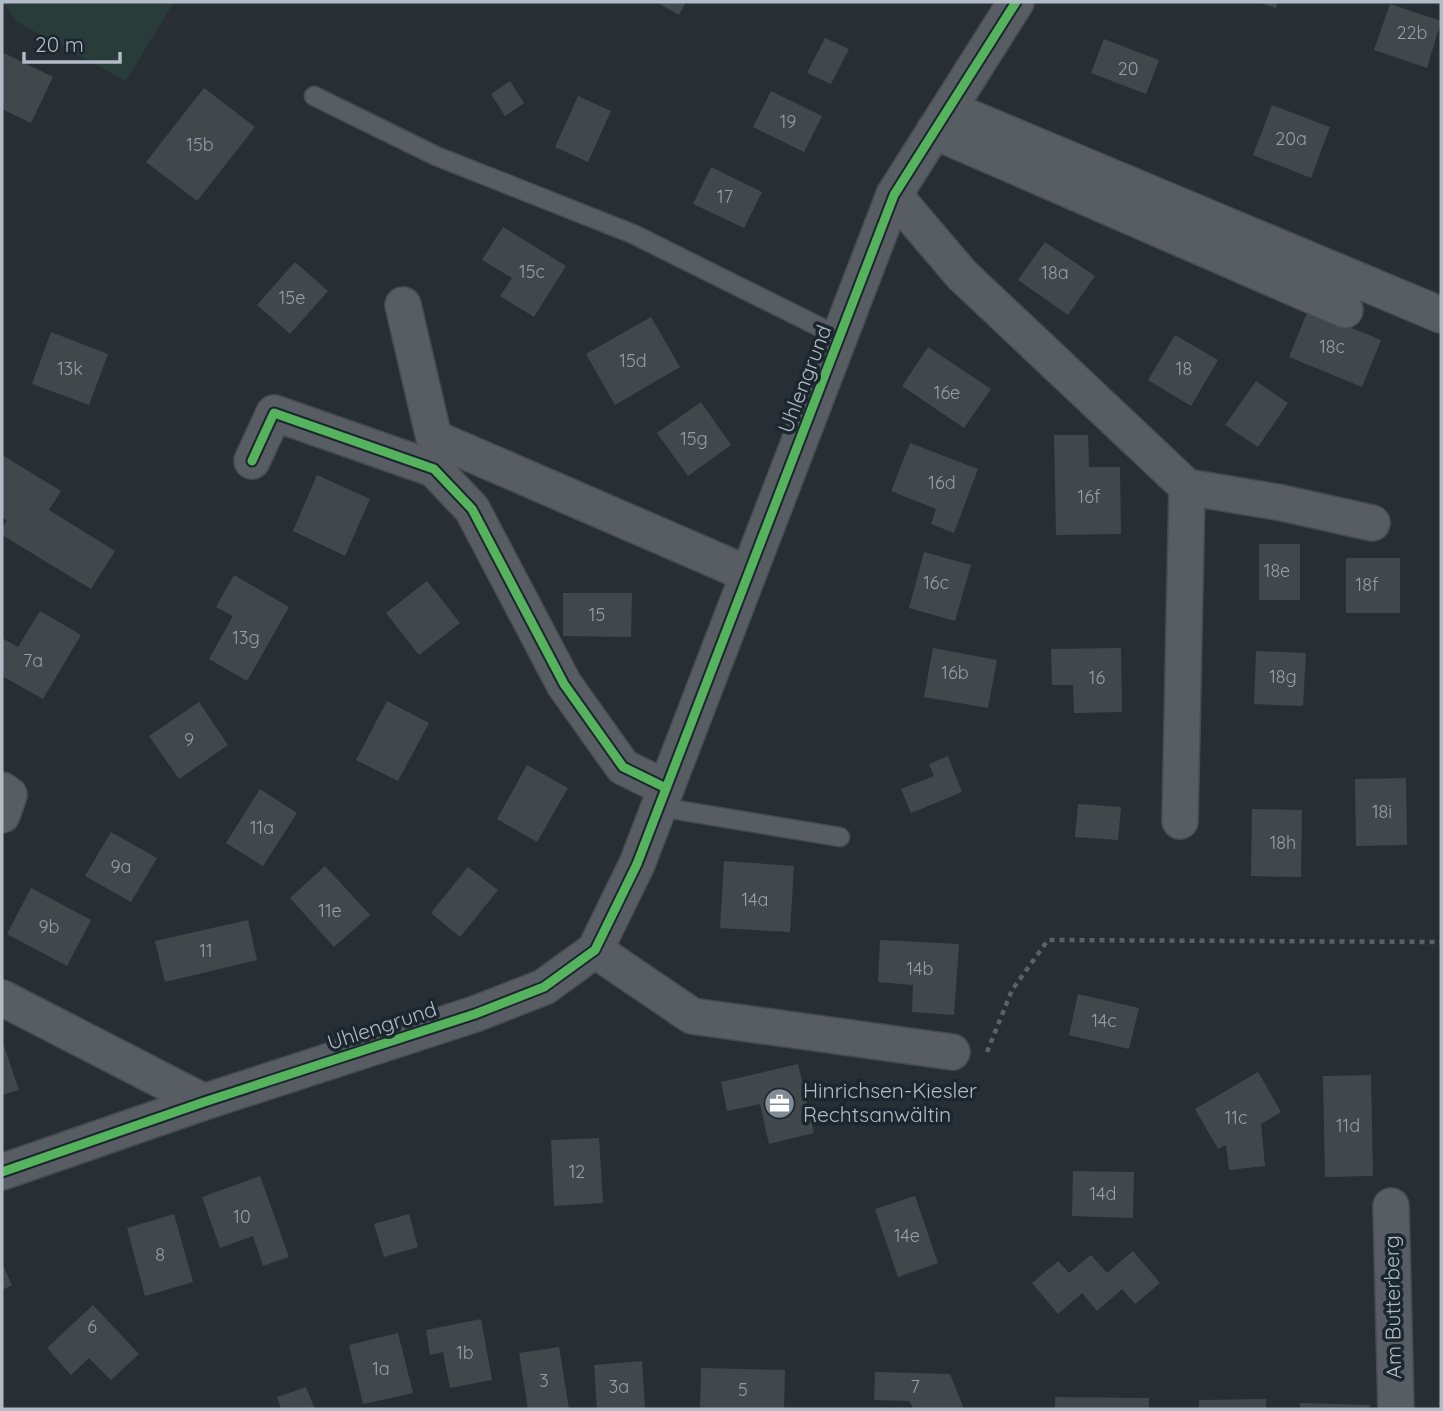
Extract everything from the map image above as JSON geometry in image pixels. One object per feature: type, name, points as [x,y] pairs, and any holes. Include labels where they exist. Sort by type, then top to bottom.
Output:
[{"type":"street","name":"Uhlengrund","points":[[2,1172],[204,1102],[475,1014],[544,987],[595,950],[637,864],[894,195],[1016,2]]},
{"type":"street","points":[[942,120],[1345,310]]},
{"type":"street","points":[[942,120],[1441,315]]},
{"type":"street","points":[[894,195],[962,275],[1187,486],[1283,503],[1371,523]]},
{"type":"street","points":[[403,305],[434,438],[748,574]]},
{"type":"street","points":[[252,461],[274,413],[434,469],[472,509],[564,684],[624,767],[662,798]]},
{"type":"street","points":[[1180,821],[1187,486]]},
{"type":"street","points":[[2,790],[9,795],[2,815]]},
{"type":"street","points":[[595,950],[692,1016],[951,1052]]},
{"type":"street","points":[[2,998],[204,1102]]},
{"type":"street","name":"Am Butterberg","points":[[1391,1206],[1396,1409]]},
{"type":"lane","points":[[314,96],[436,156],[633,234],[840,337]]},
{"type":"lane","points":[[662,798],[840,837]]},
{"type":"path","points":[[951,1052],[987,1052],[1012,990],[1048,940],[1441,942]]},
{"type":"green space","points":[[2,2],[174,2],[126,81],[17,22]]},
{"type":"building","points":[[656,2],[686,2],[679,15]]},
{"type":"building","points":[[1257,2],[1278,2],[1276,8]]},
{"type":"building","points":[[1390,4],[1441,21],[1427,68],[1374,50]]},
{"type":"building","points":[[825,38],[849,49],[831,84],[807,73]]},
{"type":"building","points":[[1104,39],[1159,60],[1146,94],[1091,73]]},
{"type":"building","points":[[2,52],[53,77],[31,123],[2,109]]},
{"type":"building","points":[[510,81],[524,103],[505,116],[491,94]]},
{"type":"building","points":[[204,88],[255,127],[197,201],[146,162]]},
{"type":"building","points":[[771,91],[822,116],[804,152],[753,127]]},
{"type":"building","points":[[578,96],[611,111],[588,162],[555,147]]},
{"type":"building","points":[[1272,105],[1330,127],[1311,178],[1253,155]]},
{"type":"building","points":[[711,167],[762,192],[744,228],[693,204]]},
{"type":"building","points":[[503,227],[566,266],[534,317],[500,296],[512,278],[482,260]]},
{"type":"building","points":[[1045,242],[1095,276],[1068,315],[1018,280]]},
{"type":"building","points":[[295,262],[328,291],[290,334],[257,305]]},
{"type":"building","points":[[1308,310],[1381,340],[1362,387],[1289,357]]},
{"type":"building","points":[[651,317],[680,367],[615,405],[586,354]]},
{"type":"building","points":[[51,332],[108,354],[89,405],[32,384]]},
{"type":"building","points":[[1175,335],[1218,360],[1191,406],[1148,380]]},
{"type":"building","points":[[928,347],[991,389],[964,428],[902,386]]},
{"type":"building","points":[[1256,381],[1288,403],[1258,447],[1225,425]]},
{"type":"building","points":[[701,402],[731,445],[688,476],[657,433]]},
{"type":"building","points":[[1054,435],[1088,435],[1089,467],[1120,467],[1121,534],[1056,535]]},
{"type":"building","points":[[910,443],[978,469],[954,533],[931,524],[936,509],[891,491]]},
{"type":"building","points":[[2,455],[61,491],[49,510],[115,551],[91,589],[2,535],[7,520],[2,517]]},
{"type":"building","points":[[317,475],[370,499],[345,556],[293,531]]},
{"type":"building","points":[[1259,544],[1300,544],[1300,600],[1259,600]]},
{"type":"building","points":[[924,552],[971,565],[955,621],[909,608]]},
{"type":"building","points":[[1346,558],[1400,558],[1400,613],[1346,613]]},
{"type":"building","points":[[234,575],[289,607],[247,681],[209,659],[233,616],[216,607]]},
{"type":"building","points":[[427,581],[460,623],[419,655],[386,613]]},
{"type":"building","points":[[563,593],[632,593],[631,637],[563,636]]},
{"type":"building","points":[[40,611],[81,635],[43,699],[2,676],[2,638],[18,647]]},
{"type":"building","points":[[933,648],[997,660],[988,708],[924,697]]},
{"type":"building","points":[[1121,648],[1122,712],[1074,713],[1073,685],[1052,685],[1051,649]]},
{"type":"building","points":[[1256,651],[1306,653],[1303,706],[1254,704]]},
{"type":"building","points":[[387,701],[429,723],[398,781],[356,760]]},
{"type":"building","points":[[199,702],[228,745],[179,779],[149,736]]},
{"type":"building","points":[[948,756],[962,792],[911,813],[901,789],[934,776],[929,764]]},
{"type":"building","points":[[527,765],[568,788],[537,842],[497,819]]},
{"type":"building","points":[[1406,778],[1407,845],[1356,846],[1355,779]]},
{"type":"building","points":[[260,789],[297,813],[263,866],[226,843]]},
{"type":"building","points":[[1078,804],[1121,807],[1118,840],[1075,837]]},
{"type":"building","points":[[1252,809],[1302,810],[1301,877],[1251,876]]},
{"type":"building","points":[[111,832],[157,858],[131,902],[85,876]]},
{"type":"building","points":[[724,861],[794,866],[790,932],[720,928]]},
{"type":"building","points":[[325,866],[370,915],[334,947],[290,898]]},
{"type":"building","points":[[468,867],[498,890],[460,937],[431,913]]},
{"type":"building","points":[[31,888],[91,920],[67,966],[7,934]]},
{"type":"building","points":[[248,920],[257,960],[165,982],[155,941]]},
{"type":"building","points":[[880,940],[959,944],[954,1015],[912,1012],[913,985],[878,982]]},
{"type":"building","points":[[1078,994],[1139,1008],[1129,1049],[1069,1035]]},
{"type":"building","points":[[2,1040],[19,1090],[2,1095]]},
{"type":"building","points":[[798,1064],[814,1133],[769,1144],[760,1104],[727,1111],[721,1082]]},
{"type":"building","points":[[1258,1072],[1281,1112],[1261,1124],[1265,1166],[1229,1170],[1226,1145],[1218,1149],[1195,1109]]},
{"type":"building","points":[[1371,1075],[1373,1176],[1325,1177],[1323,1076]]},
{"type":"building","points":[[599,1138],[603,1203],[554,1206],[551,1140]]},
{"type":"building","points":[[1073,1171],[1134,1172],[1133,1218],[1072,1216]]},
{"type":"building","points":[[260,1176],[289,1257],[263,1266],[253,1236],[220,1248],[202,1197]]},
{"type":"building","points":[[915,1196],[938,1263],[898,1277],[875,1209]]},
{"type":"building","points":[[174,1214],[193,1282],[145,1296],[127,1228]]},
{"type":"building","points":[[409,1214],[418,1247],[384,1257],[374,1224]]},
{"type":"building","points":[[1133,1251],[1160,1283],[1135,1304],[1122,1289],[1097,1311],[1082,1293],[1058,1314],[1032,1283],[1058,1261],[1069,1273],[1091,1255],[1107,1273]]},
{"type":"building","points":[[2,1263],[12,1285],[2,1290]]},
{"type":"building","points":[[93,1305],[139,1354],[111,1380],[89,1358],[71,1375],[47,1348]]},
{"type":"building","points":[[481,1319],[492,1380],[450,1388],[443,1352],[430,1355],[426,1330]]},
{"type":"building","points":[[398,1333],[413,1393],[363,1404],[349,1345]]},
{"type":"building","points":[[559,1347],[569,1409],[528,1409],[519,1353]]},
{"type":"building","points":[[642,1361],[645,1409],[597,1409],[594,1365]]},
{"type":"building","points":[[701,1368],[785,1370],[784,1409],[700,1409]]},
{"type":"building","points":[[875,1372],[950,1374],[964,1409],[914,1409],[909,1401],[874,1400]]},
{"type":"building","points":[[306,1387],[315,1409],[281,1409],[277,1397]]},
{"type":"building","points":[[1055,1397],[1149,1398],[1149,1409],[1055,1409]]},
{"type":"building","points":[[1266,1399],[1266,1409],[1199,1409],[1199,1400]]},
{"type":"building","points":[[1300,1403],[1370,1405],[1370,1409],[1300,1409]]},
{"type":"cycle path","points":[[2,1172],[204,1102],[475,1014],[544,987],[595,950],[637,864],[894,195],[1016,2]]},
{"type":"cycle path","points":[[252,461],[274,413],[434,469],[472,509],[564,684],[623,767],[666,788]]},
{"type":"place","name":"Hinrichsen-Kiesler Rechtsanwältin","points":[[780,1103]]}]
